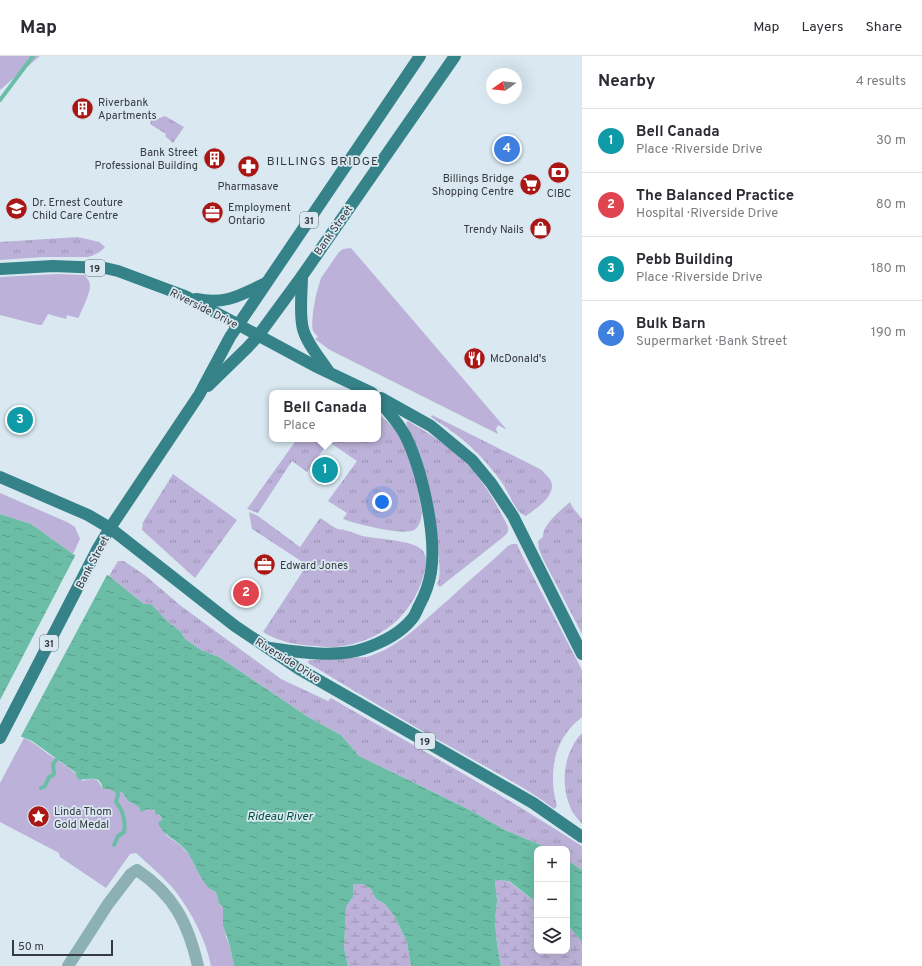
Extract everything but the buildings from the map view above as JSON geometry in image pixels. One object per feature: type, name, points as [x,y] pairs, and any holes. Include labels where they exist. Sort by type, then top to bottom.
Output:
[{"type":"main road","name":"Bank Street","points":[[0,738],[98,548],[110,528],[199,395],[230,337],[420,56]]},
{"type":"main road","name":"Bank Street","points":[[199,395],[258,336],[302,276],[455,56]]},
{"type":"main road","name":"Riverside Drive","points":[[0,269],[53,266],[105,268],[118,271],[185,296],[258,336],[366,390]]},
{"type":"main road","points":[[302,276],[303,329],[307,339],[330,372]]},
{"type":"main road","points":[[185,296],[210,301],[225,300],[238,296],[267,282]]},
{"type":"main road","points":[[381,400],[431,426],[472,460],[491,483],[513,516],[582,654]]},
{"type":"main road","points":[[266,648],[340,653],[364,649],[387,639],[405,626],[413,618],[423,598],[430,578],[432,560],[430,526],[426,498],[415,461],[405,435],[400,426],[381,402]]},
{"type":"main road","name":"Riverside Drive","points":[[0,477],[88,515],[110,528],[235,626],[266,648],[303,671],[533,803],[582,836]]},
{"type":"street","points":[[68,966],[113,898],[131,874],[137,870],[151,879],[164,892],[177,910],[188,931],[198,966]]},
{"type":"green space","points":[[0,56],[40,56],[0,90]]},
{"type":"green space","points":[[165,116],[184,127],[173,143],[165,136],[166,134],[150,124],[151,121]]},
{"type":"green space","points":[[78,237],[99,242],[105,247],[98,253],[88,257],[43,257],[0,260],[0,242]]},
{"type":"green space","points":[[351,248],[507,430],[498,425],[496,429],[498,434],[330,350],[315,339],[318,337],[313,331],[312,326],[313,312],[321,278],[339,252],[343,249]]},
{"type":"green space","points":[[58,274],[84,275],[89,281],[89,293],[78,318],[67,315],[66,319],[48,314],[42,325],[39,325],[0,315],[0,277]]},
{"type":"green space","points":[[432,415],[540,469],[551,481],[552,487],[548,497],[526,516],[522,514],[495,473],[479,455],[462,439],[431,417]]},
{"type":"green space","points":[[381,416],[390,424],[400,436],[411,464],[422,513],[419,525],[414,530],[400,532],[358,524],[343,519],[347,513],[328,501],[357,461],[329,442],[381,442]]},
{"type":"green space","points":[[408,421],[443,443],[462,458],[488,491],[508,527],[507,533],[502,538],[440,587],[437,584],[439,574],[438,540],[432,506],[418,456],[406,423]]},
{"type":"green space","points":[[295,442],[329,442],[307,472],[292,461],[258,513],[247,509]]},
{"type":"green space","points":[[173,474],[237,520],[195,578],[142,530],[143,522]]},
{"type":"green space","points":[[0,493],[67,522],[75,527],[80,539],[73,554],[31,524],[0,514]]},
{"type":"green space","points":[[570,502],[582,519],[582,634],[542,557],[538,541],[543,537],[546,528],[557,513]]},
{"type":"green space","points":[[249,512],[258,516],[300,547],[320,518],[334,527],[362,536],[402,542],[416,546],[425,554],[426,561],[424,574],[419,589],[402,615],[392,625],[367,640],[333,647],[295,644],[275,638],[263,632],[307,565],[252,529]]},
{"type":"green space","points":[[512,544],[517,544],[582,670],[582,717],[572,726],[565,736],[555,757],[553,781],[557,806],[554,809],[519,786],[420,730],[308,663],[309,660],[367,657],[390,647],[420,625]]},
{"type":"green space","points":[[118,561],[124,561],[146,576],[181,606],[281,679],[328,701],[331,698],[486,787],[582,846],[582,870],[570,862],[570,846],[543,846],[505,830],[468,809],[359,756],[341,735],[308,717],[219,657],[201,650],[185,639],[181,632],[167,621],[151,604],[144,604],[109,576]]},
{"type":"green space","points":[[582,733],[582,824],[574,815],[568,800],[565,790],[565,770],[571,750]]},
{"type":"green space","points":[[24,738],[67,766],[83,781],[94,779],[103,789],[110,789],[117,794],[121,792],[123,793],[128,801],[139,807],[140,810],[153,810],[160,816],[166,835],[188,853],[206,884],[216,893],[220,905],[223,907],[226,937],[230,946],[234,966],[211,966],[206,946],[193,918],[182,900],[167,882],[136,853],[130,854],[106,888],[60,857],[59,853],[0,822],[0,783]]},
{"type":"green space","points":[[495,880],[508,881],[534,901],[534,954],[570,954],[570,928],[582,942],[582,966],[501,966],[495,921],[497,901]]},
{"type":"green space","points":[[353,884],[363,884],[371,889],[376,899],[385,904],[395,917],[407,942],[411,966],[348,966],[344,948],[346,907],[353,897]]},
{"type":"water","name":"Rideau River","points":[[0,514],[31,524],[73,554],[109,576],[144,604],[151,604],[167,621],[181,632],[185,639],[201,650],[219,657],[308,717],[341,735],[359,756],[468,809],[505,830],[543,846],[534,846],[534,901],[509,881],[495,880],[497,901],[495,921],[501,966],[411,966],[407,942],[395,917],[385,904],[376,899],[371,889],[363,884],[353,884],[353,897],[346,907],[344,948],[348,966],[234,966],[230,946],[223,925],[223,907],[219,902],[216,893],[204,882],[185,849],[161,828],[158,823],[162,820],[160,815],[156,814],[154,810],[149,809],[141,812],[139,807],[128,801],[123,793],[121,792],[117,794],[110,789],[103,789],[101,782],[98,780],[78,779],[75,772],[32,741],[0,728]]},
{"type":"water","points":[[570,862],[582,870],[582,942],[570,928]]},
{"type":"pier","points":[[76,554],[108,573],[20,738],[0,731],[0,700]]},
{"type":"waterway","points":[[0,100],[33,56]]},
{"type":"waterway","points":[[41,788],[45,786],[49,777],[53,775],[53,764],[57,759]]},
{"type":"waterway","points":[[114,845],[118,836],[124,832],[125,828],[122,813],[116,802],[118,794]]},
{"type":"place","name":"Riverbank Apartments","points":[[83,108]]},
{"type":"place","name":"Bulk Barn","points":[[507,149]]},
{"type":"place","name":"Bank Street Professional Building","points":[[214,158]]},
{"type":"place","name":"Pharmasave","points":[[248,166]]},
{"type":"place","name":"CIBC","points":[[559,173]]},
{"type":"place","name":"Billings Bridge Shopping Centre","points":[[530,184]]},
{"type":"place","name":"Dr. Ernest Couture Child Care Centre","points":[[17,208]]},
{"type":"place","name":"Employment Ontario","points":[[212,213]]},
{"type":"place","name":"Trendy Nails","points":[[540,229]]},
{"type":"place","name":"McDonald's","points":[[475,358]]},
{"type":"place","name":"Pebb Building","points":[[20,420]]},
{"type":"place","name":"Bell Canada","points":[[325,470]]},
{"type":"place","name":"Edward Jones","points":[[264,565]]},
{"type":"place","name":"The Balanced Practice","points":[[246,593]]},
{"type":"place","name":"Linda Thom Gold Medal","points":[[39,817]]},
{"type":"district","name":"BILLINGS BRIDGE","points":[[323,161]]}]
